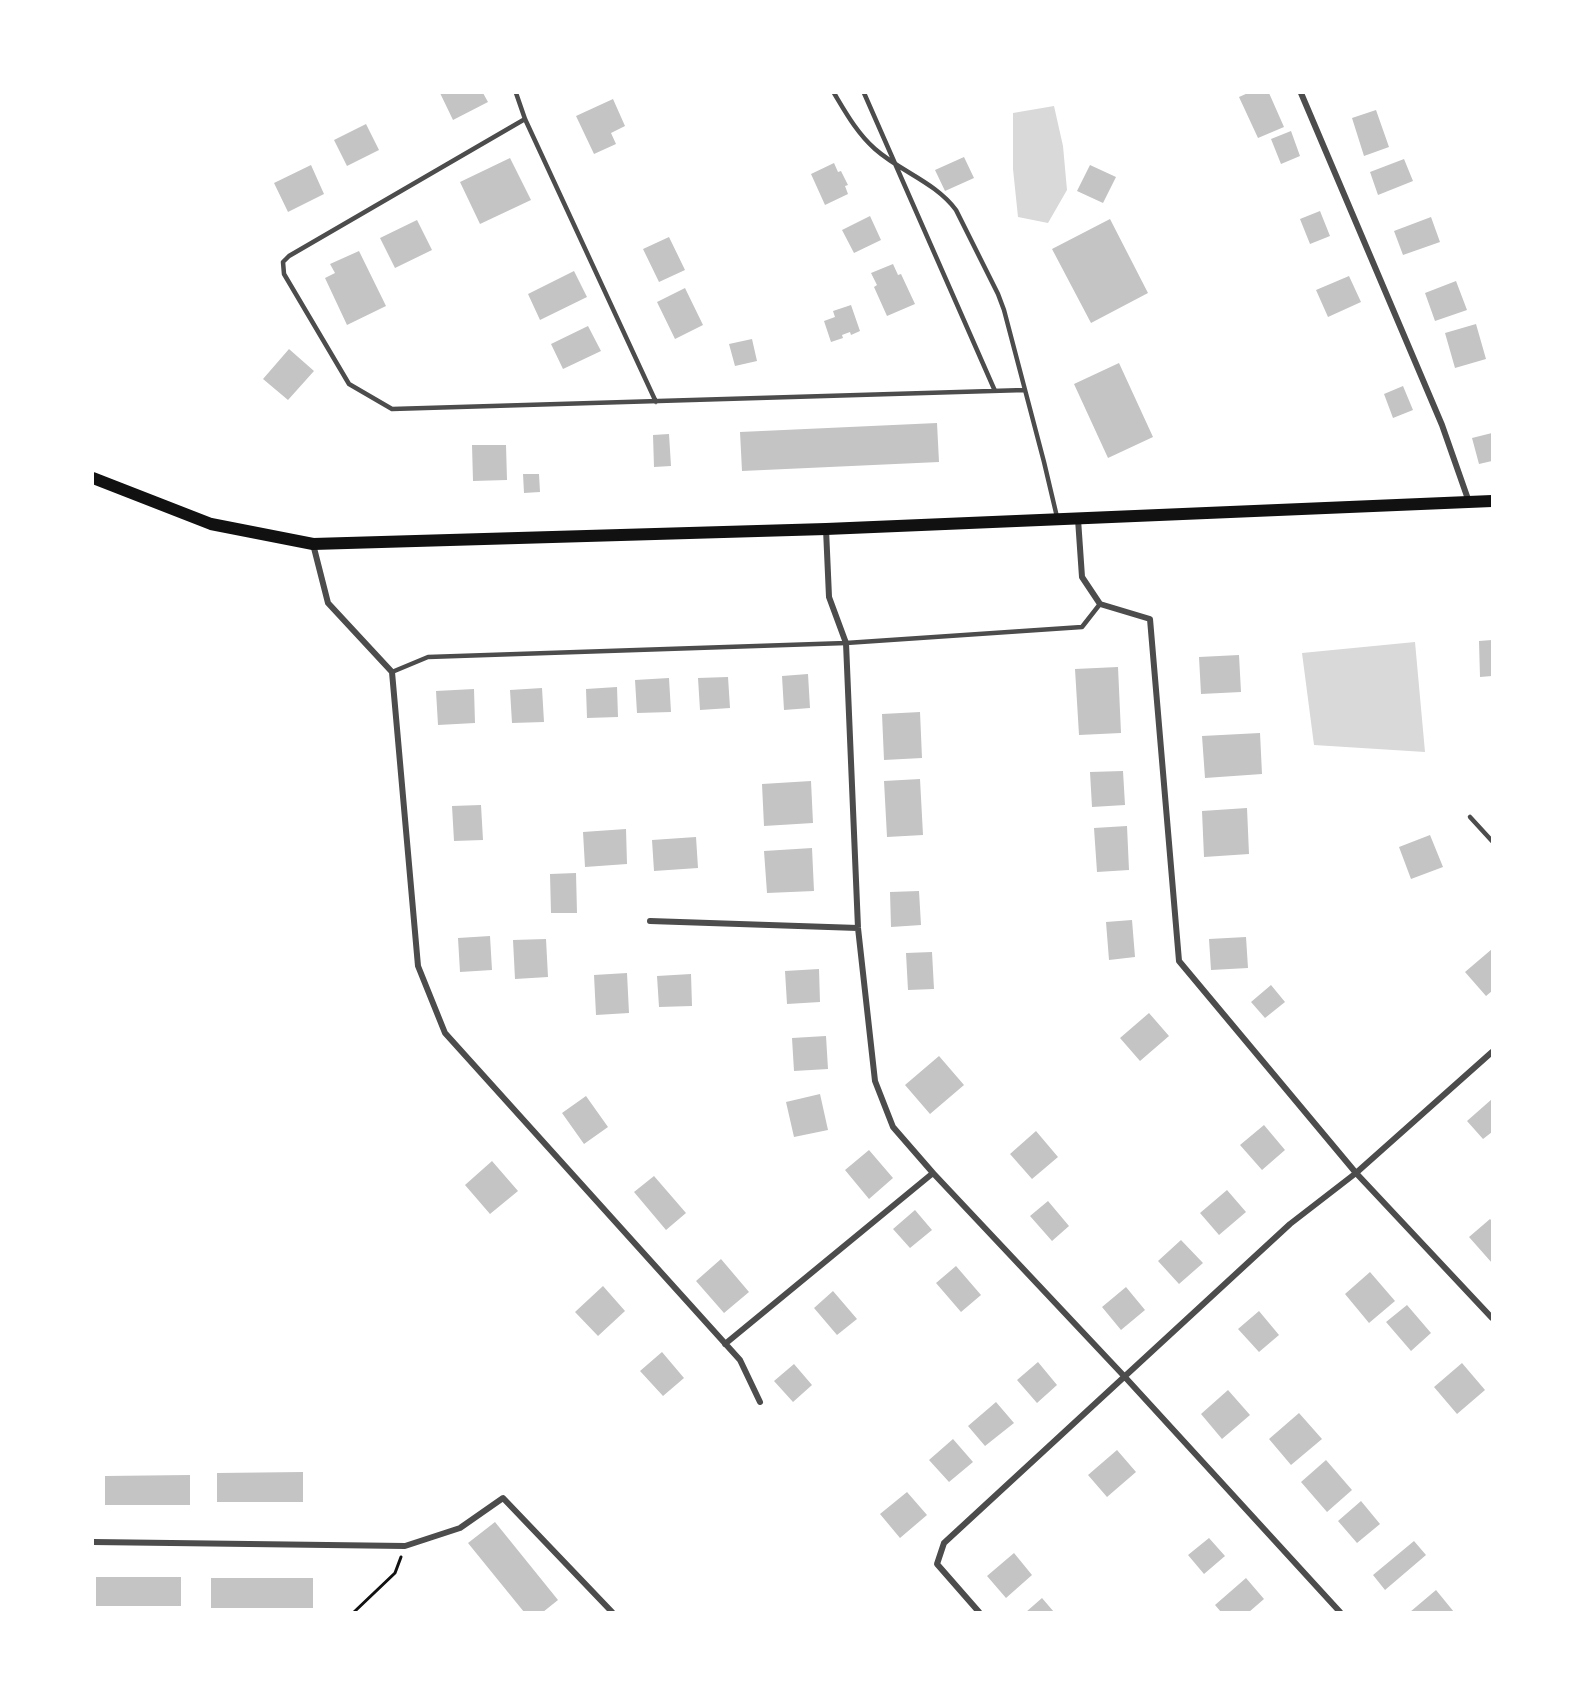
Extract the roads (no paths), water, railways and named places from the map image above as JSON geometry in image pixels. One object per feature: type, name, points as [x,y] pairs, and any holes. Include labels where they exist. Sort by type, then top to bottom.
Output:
[{"type":"main road","points":[[93,478],[211,524],[313,544],[826,529],[1492,501]]},
{"type":"street","points":[[1301,93],[1442,425],[1468,502]]},
{"type":"street","points":[[1078,519],[1082,577],[1100,604],[1150,619],[1179,961],[1356,1173],[1492,1318]]},
{"type":"street","points":[[826,529],[829,597],[846,643],[858,928],[875,1081],[894,1127],[933,1173],[1124,1376],[1340,1612]]},
{"type":"street","points":[[313,544],[328,603],[392,672],[418,966],[445,1033],[740,1360],[760,1402]]},
{"type":"street","points":[[650,921],[858,928]]},
{"type":"street","points":[[979,1612],[937,1564],[944,1543],[1290,1224],[1356,1173],[1492,1052]]},
{"type":"street","points":[[725,1344],[933,1173]]},
{"type":"street","points":[[93,1542],[405,1546],[460,1528],[503,1498],[612,1612]]},
{"type":"lane","points":[[516,93],[525,119],[656,402]]},
{"type":"lane","points":[[834,93],[863,138],[896,165],[936,189],[956,210],[998,294],[1025,390],[1057,520]]},
{"type":"lane","points":[[864,93],[995,391]]},
{"type":"lane","points":[[525,119],[289,256],[282,266],[284,274],[349,384],[392,409],[1025,390]]},
{"type":"lane","points":[[392,672],[428,657],[846,643],[1082,627],[1100,604]]},
{"type":"lane","points":[[1470,817],[1492,841]]}]
